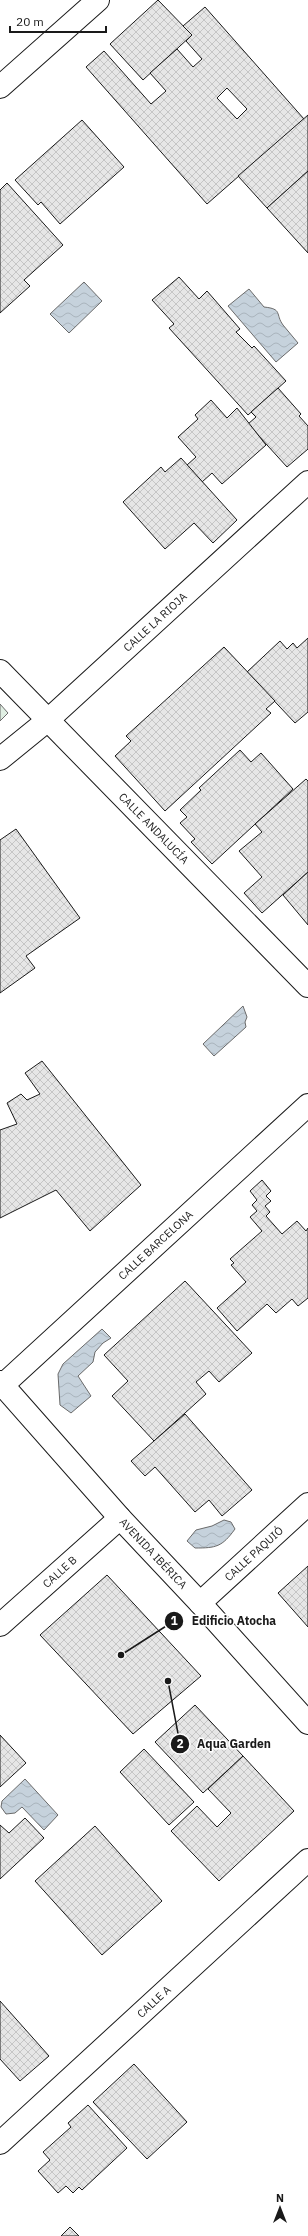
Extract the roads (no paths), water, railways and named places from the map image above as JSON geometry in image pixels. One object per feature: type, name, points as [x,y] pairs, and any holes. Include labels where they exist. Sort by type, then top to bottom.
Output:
[{"type":"street","points":[[0,87],[98,0]]},
{"type":"street","name":"CALLE LA RIOJA","points":[[0,760],[48,720],[308,482]]},
{"type":"street","name":"CALLE ANDALUCÍA","points":[[0,671],[308,986]]},
{"type":"street","name":"CALLE BARCELONA","points":[[1,1383],[308,1105]]},
{"type":"street","name":"AVENIDA IBÉRICA","points":[[1,1383],[120,1518],[200,1603],[308,1723]]},
{"type":"street","name":"CALLE PAQUIÓ","points":[[200,1603],[308,1504]]},
{"type":"street","name":"CALLE B","points":[[0,1625],[120,1518]]},
{"type":"street","name":"CALLE A","points":[[0,2143],[308,1860]]},
{"type":"water","points":[[84,282],[102,301],[69,333],[50,314]]},
{"type":"water","points":[[249,289],[264,307],[274,309],[278,313],[283,325],[298,343],[276,362],[228,306]]},
{"type":"water","points":[[243,1006],[247,1017],[245,1022],[246,1027],[214,1056],[203,1044]]},
{"type":"water","points":[[102,1329],[111,1338],[103,1343],[95,1352],[93,1362],[78,1376],[91,1396],[71,1413],[60,1405],[58,1374],[63,1364]]},
{"type":"water","points":[[224,1520],[231,1522],[235,1529],[222,1543],[208,1548],[195,1548],[187,1541],[196,1530],[212,1526]]},
{"type":"water","points":[[25,1779],[58,1815],[44,1830],[22,1807],[15,1813],[6,1814],[1,1807],[2,1801]]},
{"type":"place","name":"Edificio Atocha","points":[[121,1655]]},
{"type":"place","name":"Aqua Garden","points":[[168,1681]]}]
